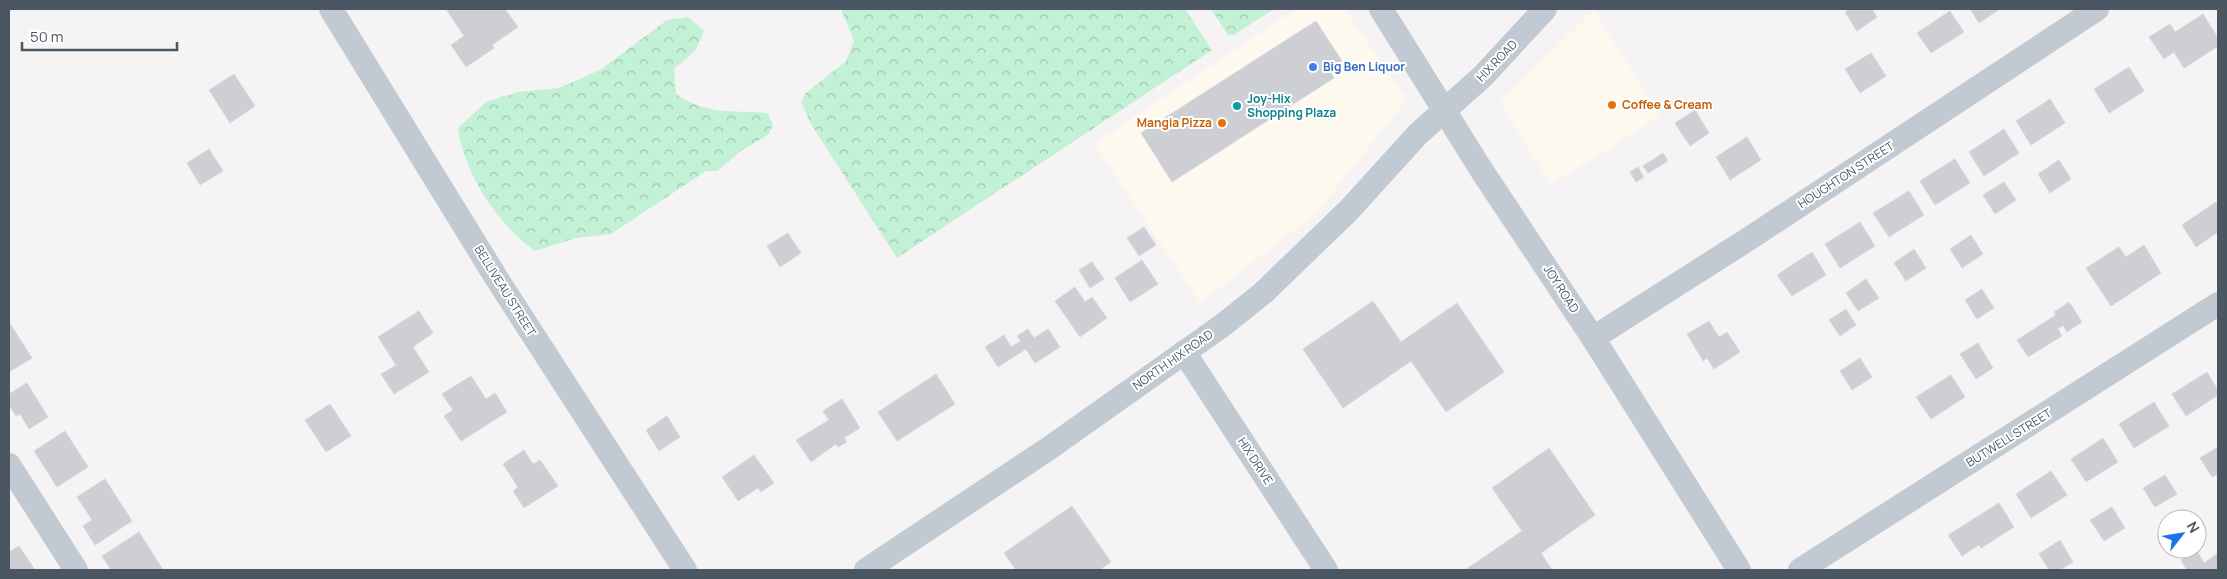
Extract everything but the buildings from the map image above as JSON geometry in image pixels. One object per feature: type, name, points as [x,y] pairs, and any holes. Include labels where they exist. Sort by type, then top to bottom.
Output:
[{"type":"street","name":"BELLIVEAU STREET","points":[[331,9],[497,279],[685,570]]},
{"type":"street","name":"JOY ROAD","points":[[1381,9],[1446,110],[1482,171],[1593,338],[1739,570]]},
{"type":"street","name":"HIX ROAD","points":[[1446,110],[1483,76],[1545,9]]},
{"type":"street","name":"HOUGHTON STREET","points":[[1593,338],[1750,238],[2097,9]]},
{"type":"street","name":"NORTH HIX ROAD","points":[[866,570],[1048,449],[1223,325],[1263,293],[1348,211],[1418,134],[1446,110]]},
{"type":"street","name":"BUTWELL STREET","points":[[1800,570],[2218,304]]},
{"type":"street","name":"HIX DRIVE","points":[[1184,352],[1326,570]]},
{"type":"street","points":[[9,465],[76,570]]},
{"type":"shaded area","points":[[1296,9],[1344,9],[1407,99],[1316,213],[1200,303],[1094,144]]},
{"type":"shaded area","points":[[1594,10],[1660,116],[1551,185],[1500,102]]},
{"type":"green space","points":[[841,9],[1185,9],[1212,50],[897,258],[811,124],[801,102],[806,93],[846,61],[854,41]]},
{"type":"green space","points":[[1211,9],[1274,9],[1234,35],[1228,35]]},
{"type":"green space","points":[[688,17],[704,31],[695,51],[674,69],[676,94],[699,106],[710,109],[768,113],[773,125],[768,135],[741,151],[717,171],[706,171],[611,234],[576,238],[535,251],[508,227],[485,197],[467,163],[458,128],[486,102],[518,92],[559,88],[600,70],[667,20]]},
{"type":"place","name":"Big Ben Liquor","points":[[1313,67]]},
{"type":"place","name":"Coffee & Cream","points":[[1612,105]]},
{"type":"place","name":"Joy-Hix Shopping Plaza","points":[[1237,106]]},
{"type":"place","name":"Mangia Pizza","points":[[1222,123]]}]
